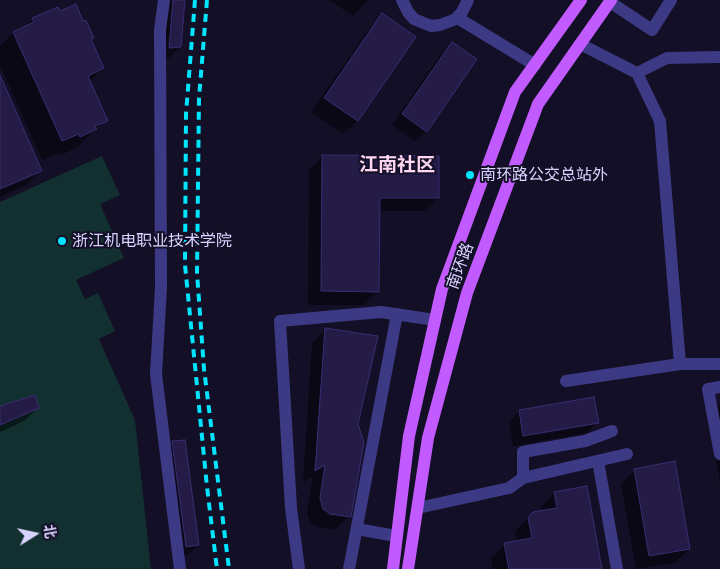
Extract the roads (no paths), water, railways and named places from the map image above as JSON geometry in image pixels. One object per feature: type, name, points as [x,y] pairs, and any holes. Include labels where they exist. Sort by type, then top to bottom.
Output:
[{"type":"main road","name":"南环路","points":[[393,569],[409,436],[442,289],[515,92],[581,0]]},
{"type":"main road","name":"南环路","points":[[408,569],[428,438],[467,292],[538,104],[610,1]]},
{"type":"lane","points":[[164,0],[160,30],[161,287],[156,374],[180,569]]},
{"type":"lane","points":[[402,0],[408,12],[422,23],[440,26],[458,16],[468,0]]},
{"type":"lane","points":[[610,1],[652,30],[671,0]]},
{"type":"lane","points":[[458,16],[461,20],[535,65]]},
{"type":"lane","points":[[580,44],[637,73],[660,121],[680,364]]},
{"type":"lane","points":[[637,73],[666,58],[720,57]]},
{"type":"lane","points":[[299,569],[291,508],[280,321],[381,312],[435,320]]},
{"type":"lane","points":[[349,569],[397,314]]},
{"type":"lane","points":[[566,381],[680,364],[720,364]]},
{"type":"lane","points":[[720,387],[708,389],[720,454]]},
{"type":"lane","points":[[523,478],[523,452],[585,441],[612,431]]},
{"type":"lane","points":[[418,508],[509,488],[523,478],[627,454]]},
{"type":"lane","points":[[598,461],[617,569]]},
{"type":"lane","points":[[357,529],[396,536]]},
{"type":"railway","points":[[195,0],[186,114],[185,265],[217,569]]},
{"type":"railway","points":[[207,0],[199,98],[197,273],[204,369],[229,569]]},
{"type":"place","name":"南环路公交总站外","points":[[470,175]]},
{"type":"place","name":"浙江机电职业技术学院","points":[[62,241]]},
{"type":"district","name":"江南社区","points":[[397,165]]}]
